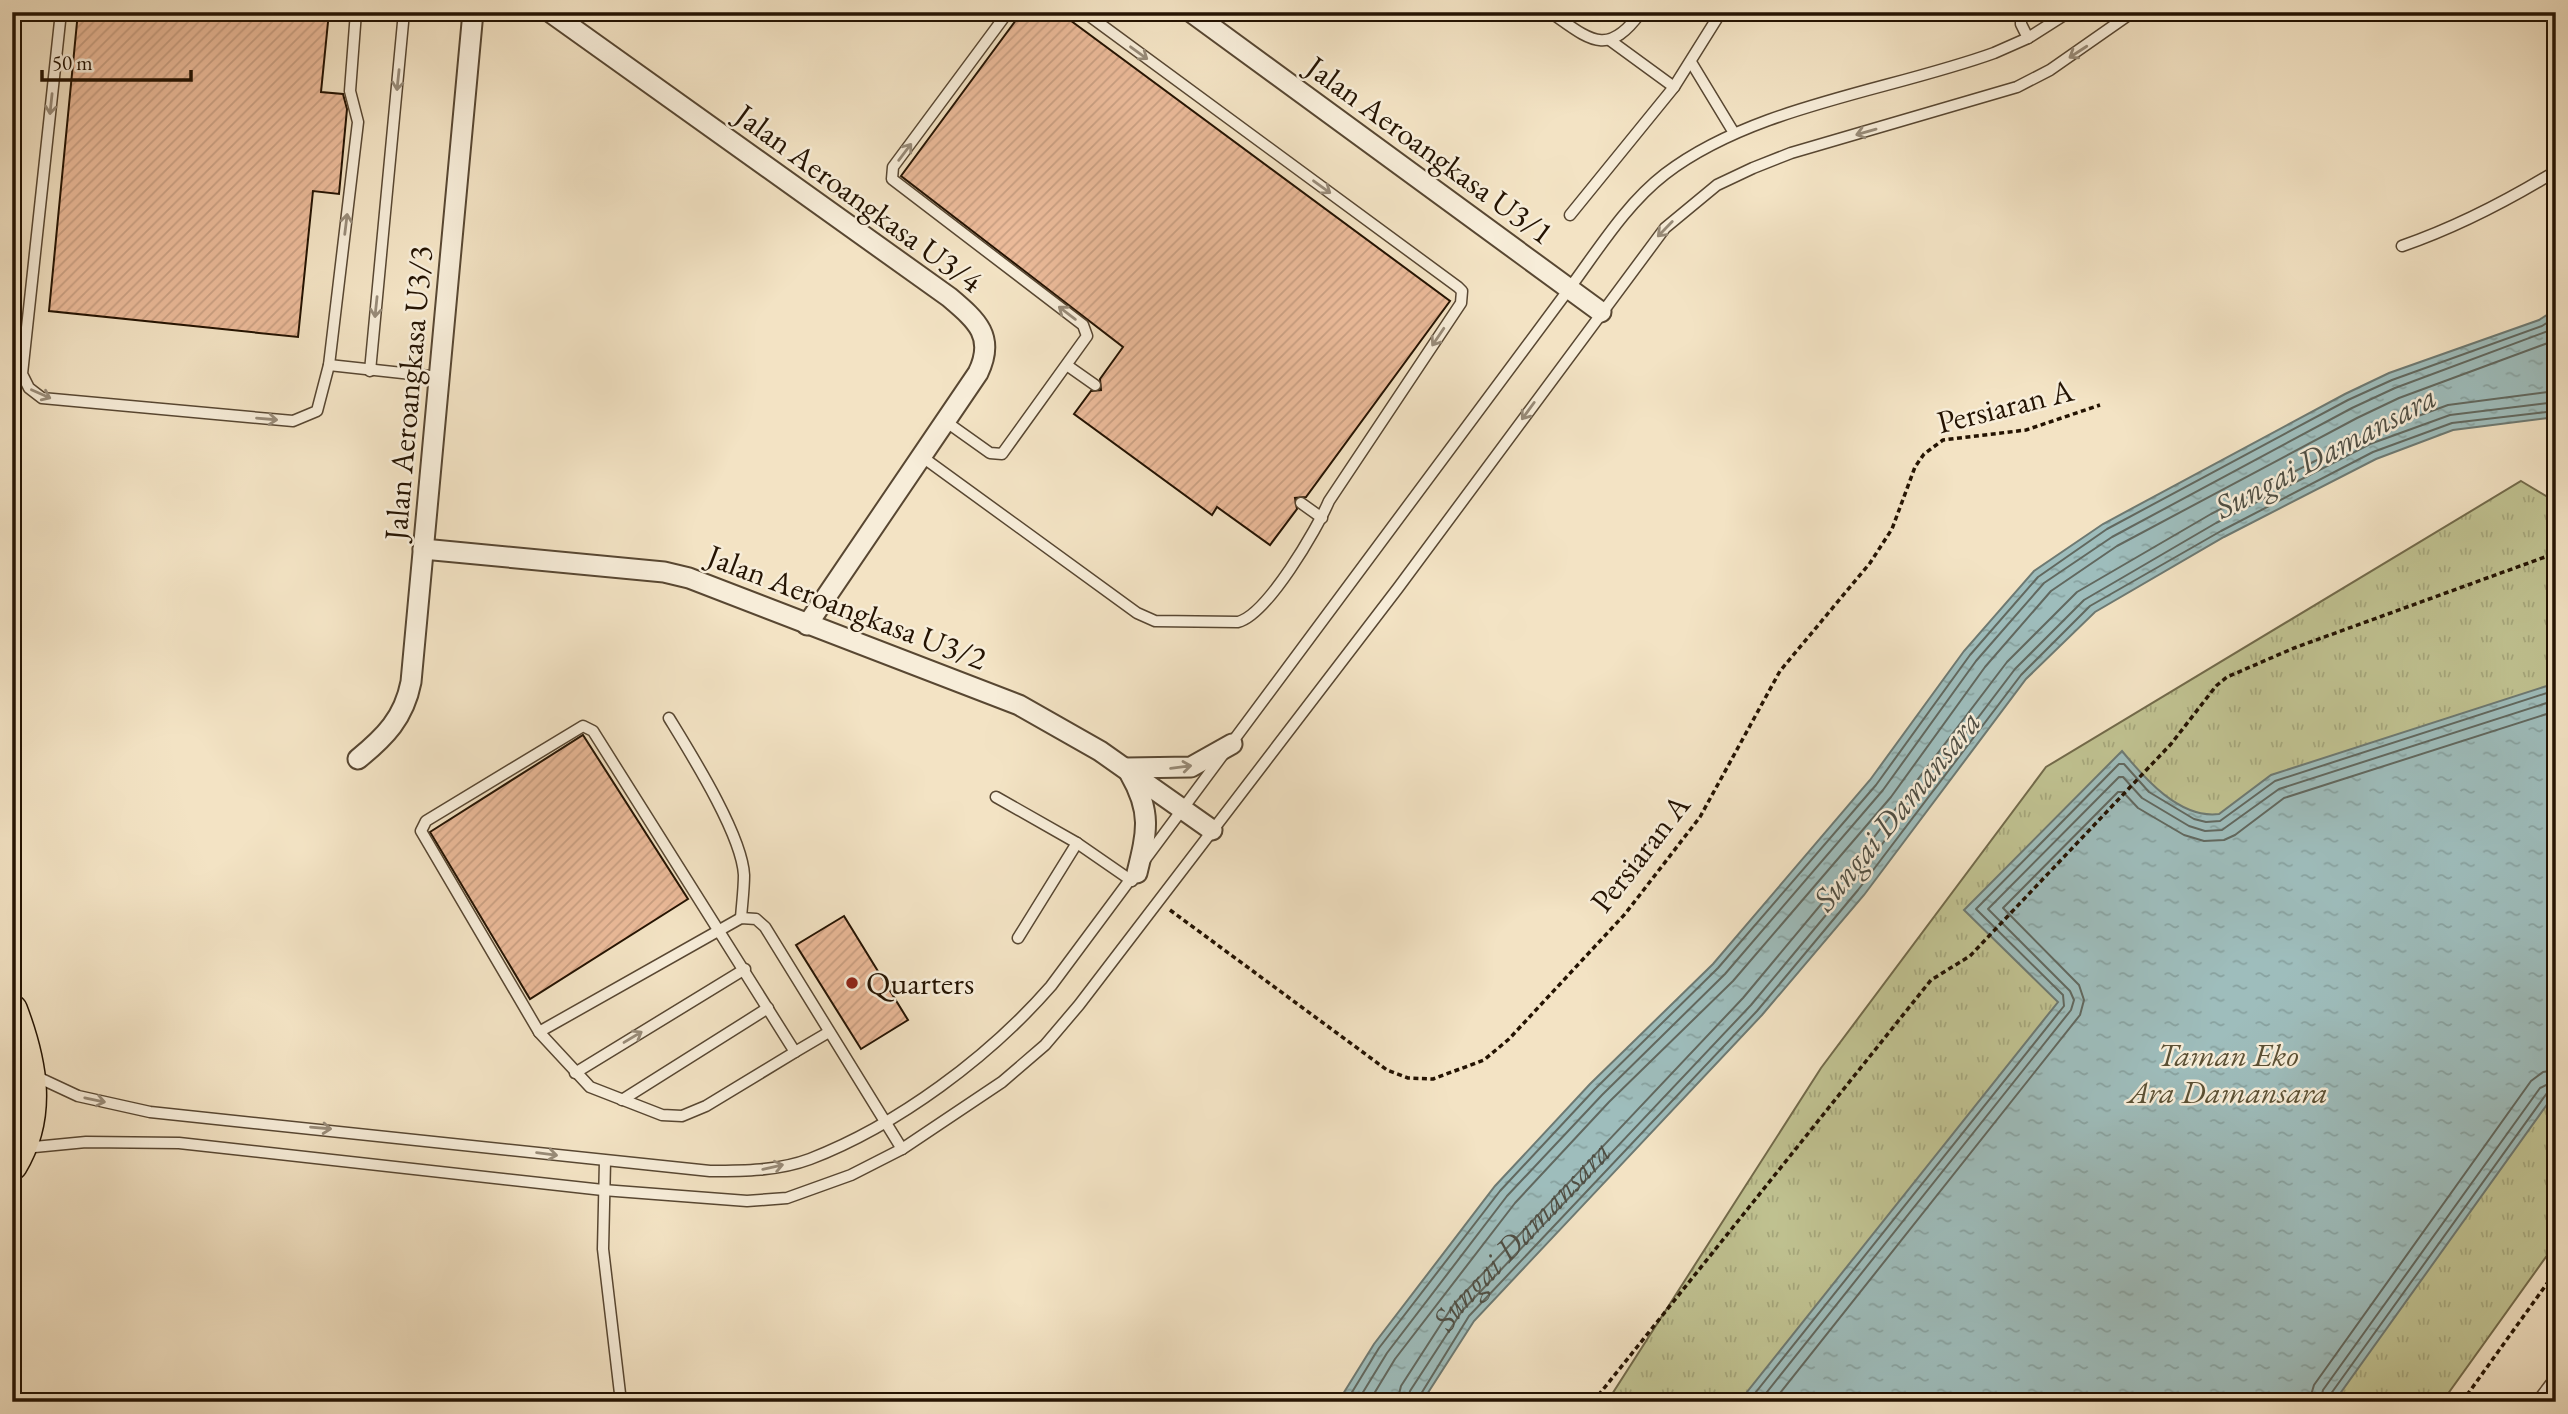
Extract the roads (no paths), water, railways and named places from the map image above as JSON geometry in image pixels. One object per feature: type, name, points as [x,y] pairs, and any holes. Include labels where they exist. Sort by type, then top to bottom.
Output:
[{"type":"main road","points":[[12,1010],[32,1075],[32,1108],[17,1157]]},
{"type":"street","name":"Jalan Aeroangkasa U3/3","points":[[358,759],[384,738],[399,718],[407,700],[474,12]]},
{"type":"street","name":"Jalan Aeroangkasa U3/4","points":[[550,12],[949,297],[971,316],[986,344],[985,358],[945,421],[807,625]]},
{"type":"street","name":"Jalan Aeroangkasa U3/1","points":[[1191,12],[1601,312]]},
{"type":"street","name":"Jalan Aeroangkasa U3/2","points":[[423,549],[664,572],[690,578],[1019,705],[1126,768],[1212,830]]},
{"type":"street","points":[[1134,877],[1148,830],[1142,796],[1126,768],[1191,767],[1232,744]]},
{"type":"lane","points":[[61,12],[22,374],[29,388],[42,398],[293,422],[317,411],[328,365],[358,122],[350,91],[356,12]]},
{"type":"lane","points":[[370,371],[404,12]]},
{"type":"lane","points":[[945,421],[990,453],[1002,454],[1068,366],[1087,336],[1083,325],[892,179],[893,167],[1008,12]]},
{"type":"lane","points":[[921,456],[1137,613],[1155,621],[1248,620],[1262,606],[1322,518],[1329,501],[1461,303],[1462,292],[1084,12]]},
{"type":"lane","points":[[1550,12],[1586,37],[1601,43],[1612,41],[1630,26],[1640,12]]},
{"type":"lane","points":[[1570,215],[1674,87],[1721,12]]},
{"type":"lane","points":[[2021,12],[2021,24],[2028,38]]},
{"type":"lane","points":[[32,1075],[78,1096],[150,1112],[361,1132],[710,1171],[755,1171],[809,1159],[884,1122],[982,1054],[1022,1019],[1134,877],[1569,289],[1634,205],[1663,176],[1691,156],[1734,133],[1953,68],[2028,38],[2070,12]]},
{"type":"lane","points":[[17,1157],[86,1142],[180,1143],[603,1190],[747,1201],[787,1198],[851,1175],[902,1149],[1002,1082],[1045,1045],[1079,1005],[1398,588],[1665,228],[1717,185],[1791,153],[2017,87],[2050,70],[2133,12]]},
{"type":"lane","points":[[1612,41],[1674,87]]},
{"type":"lane","points":[[1691,62],[1734,133]]},
{"type":"lane","points":[[2402,246],[2440,233],[2515,196],[2556,171]]},
{"type":"lane","points":[[328,365],[439,377]]},
{"type":"lane","points":[[1068,366],[1095,385]]},
{"type":"lane","points":[[1301,503],[1322,518]]},
{"type":"lane","points":[[670,718],[704,777],[740,853],[744,873],[741,918]]},
{"type":"lane","points":[[795,1052],[721,930],[593,732],[583,726],[577,728],[426,821],[421,831],[539,1032],[590,1087],[662,1115],[682,1116],[706,1107],[829,1032]]},
{"type":"lane","points":[[996,797],[1134,877]]},
{"type":"lane","points":[[1018,938],[1077,844]]},
{"type":"lane","points":[[539,1032],[741,918],[756,919],[765,927],[902,1149]]},
{"type":"lane","points":[[575,1073],[745,970]]},
{"type":"lane","points":[[622,1100],[768,1009]]},
{"type":"lane","points":[[605,1161],[603,1249],[621,1402]]},
{"type":"lane","points":[[2538,1402],[2556,1377]]},
{"type":"water","name":"Sungai Damansara","points":[[2556,309],[2556,417],[2453,430],[2376,459],[2224,537],[2095,612],[2026,679],[1864,895],[1762,1015],[1474,1321],[1422,1402],[1338,1402],[1374,1344],[1495,1186],[1590,1084],[1713,964],[1870,780],[1964,651],[2034,571],[2103,524],[2345,394],[2389,373],[2539,320]]},
{"type":"water","name":"Taman Eko Ara Damansara","points":[[2556,683],[2556,1092],[2334,1402],[1739,1402],[2058,1002],[1964,910],[2122,751],[2153,785],[2177,804],[2205,814],[2219,814],[2271,775]]},
{"type":"place","name":"Quarters","points":[[852,983]]}]
